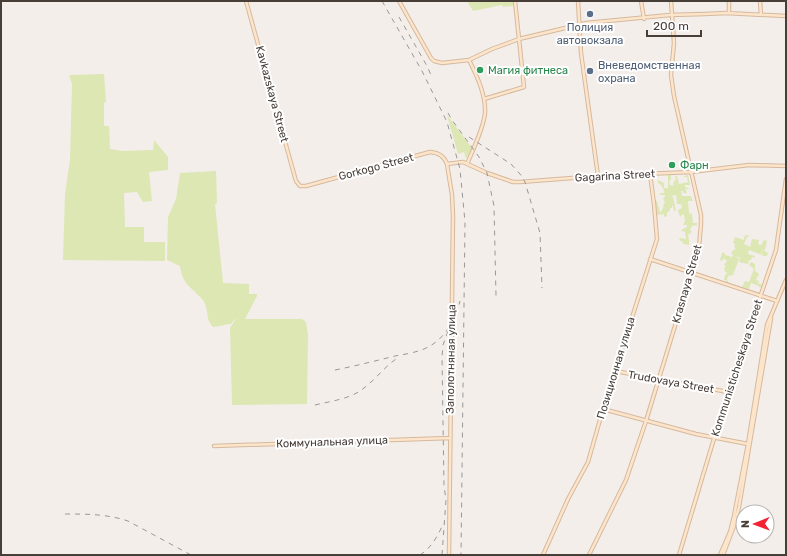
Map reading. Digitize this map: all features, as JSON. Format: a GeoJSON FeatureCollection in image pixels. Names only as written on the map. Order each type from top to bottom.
{"type":"FeatureCollection","features":[{"type":"Feature","properties":{"kind":"street","name":"Kavkazskaya Street"},"geometry":{"type":"LineString","coordinates":[[246,1],[296,181],[300,186]]}},
{"type":"Feature","properties":{"kind":"street"},"geometry":{"type":"LineString","coordinates":[[399,1],[431,58],[434,61],[442,63],[469,60],[492,49],[519,39],[579,26],[586,23],[644,19],[673,15],[728,13],[786,16]]}},
{"type":"Feature","properties":{"kind":"street"},"geometry":{"type":"LineString","coordinates":[[484,99],[524,87],[515,1]]}},
{"type":"Feature","properties":{"kind":"street"},"geometry":{"type":"LineString","coordinates":[[578,1],[581,53],[598,176]]}},
{"type":"Feature","properties":{"kind":"street"},"geometry":{"type":"LineString","coordinates":[[640,1],[644,19]]}},
{"type":"Feature","properties":{"kind":"street","name":"Krasnaya Street"},"geometry":{"type":"LineString","coordinates":[[589,555],[626,480],[659,380],[699,247],[701,215],[674,96],[671,76],[674,42],[671,1]]}},
{"type":"Feature","properties":{"kind":"street"},"geometry":{"type":"LineString","coordinates":[[728,13],[729,1]]}},
{"type":"Feature","properties":{"kind":"street"},"geometry":{"type":"LineString","coordinates":[[760,1],[760,15]]}},
{"type":"Feature","properties":{"kind":"street"},"geometry":{"type":"LineString","coordinates":[[467,164],[485,115],[484,99],[474,69],[469,60]]}},
{"type":"Feature","properties":{"kind":"street","name":"Gorkogo Street"},"geometry":{"type":"LineString","coordinates":[[300,186],[306,186],[430,152],[436,152],[445,159],[447,164]]}},
{"type":"Feature","properties":{"kind":"street","name":"Gagarina Street"},"geometry":{"type":"LineString","coordinates":[[447,164],[459,162],[467,164],[513,182],[598,176],[691,172],[749,165],[786,166]]}},
{"type":"Feature","properties":{"kind":"street","name":"Заполотняная улица"},"geometry":{"type":"LineString","coordinates":[[447,164],[452,192],[449,555]]}},
{"type":"Feature","properties":{"kind":"street","name":"Позиционная улица"},"geometry":{"type":"LineString","coordinates":[[543,555],[568,499],[588,462],[656,239],[657,232],[650,174]]}},
{"type":"Feature","properties":{"kind":"street","name":"Kommunisticheskaya Street"},"geometry":{"type":"LineString","coordinates":[[679,555],[728,392],[776,250],[786,179]]}},
{"type":"Feature","properties":{"kind":"street"},"geometry":{"type":"LineString","coordinates":[[650,259],[778,300]]}},
{"type":"Feature","properties":{"kind":"street"},"geometry":{"type":"LineString","coordinates":[[721,555],[730,532],[734,516],[748,444],[767,325],[786,280]]}},
{"type":"Feature","properties":{"kind":"street"},"geometry":{"type":"LineString","coordinates":[[721,555],[734,526],[739,507],[768,327],[775,306]]}},
{"type":"Feature","properties":{"kind":"street","name":"Trudovaya Street"},"geometry":{"type":"LineString","coordinates":[[615,371],[728,392]]}},
{"type":"Feature","properties":{"kind":"street"},"geometry":{"type":"LineString","coordinates":[[603,409],[714,439],[748,444]]}},
{"type":"Feature","properties":{"kind":"street","name":"Коммунальная улица"},"geometry":{"type":"LineString","coordinates":[[214,446],[450,438]]}},
{"type":"Feature","properties":{"kind":"green space"},"geometry":{"type":"Polygon","coordinates":[[[467,1],[513,1],[513,6],[503,7],[502,5],[473,11],[467,1]]]}},
{"type":"Feature","properties":{"kind":"green space"},"geometry":{"type":"Polygon","coordinates":[[[104,74],[106,102],[104,103],[104,126],[109,126],[110,149],[122,151],[153,150],[154,140],[168,157],[168,170],[149,172],[152,201],[143,202],[137,192],[124,193],[125,227],[144,227],[144,242],[165,242],[165,261],[63,260],[65,194],[70,160],[72,84],[69,75],[104,74]]]}},
{"type":"Feature","properties":{"kind":"green space"},"geometry":{"type":"Polygon","coordinates":[[[447,115],[472,148],[466,159],[464,152],[458,154],[447,115]]]}},
{"type":"Feature","properties":{"kind":"green space"},"geometry":{"type":"Polygon","coordinates":[[[216,171],[217,203],[215,204],[223,283],[249,284],[249,294],[257,294],[245,319],[302,319],[306,322],[308,335],[307,404],[232,405],[230,328],[235,320],[241,318],[234,320],[231,324],[213,327],[209,321],[204,302],[184,280],[180,266],[167,260],[168,217],[176,199],[180,173],[216,171]]]}},
{"type":"Feature","properties":{"kind":"green space"},"geometry":{"type":"Polygon","coordinates":[[[668,175],[671,175],[671,180],[669,181],[670,185],[673,186],[674,181],[676,180],[675,176],[677,176],[679,184],[689,182],[687,177],[684,177],[688,175],[690,185],[685,185],[685,187],[690,189],[685,189],[687,193],[683,193],[683,191],[681,191],[682,196],[691,196],[693,201],[688,201],[689,213],[692,214],[693,223],[697,223],[697,225],[692,226],[690,230],[692,232],[688,235],[689,245],[683,244],[683,242],[679,240],[680,238],[686,239],[685,232],[681,230],[687,227],[687,225],[683,225],[685,221],[684,215],[683,214],[680,217],[678,210],[682,208],[681,204],[677,204],[676,195],[671,196],[673,197],[676,211],[674,211],[672,205],[672,208],[670,208],[667,213],[667,216],[664,217],[664,214],[657,215],[655,201],[657,201],[660,212],[662,211],[665,203],[663,198],[665,195],[660,195],[660,193],[664,193],[664,190],[658,183],[658,180],[664,183],[664,188],[668,188],[668,175]]]}},
{"type":"Feature","properties":{"kind":"green space"},"geometry":{"type":"Polygon","coordinates":[[[746,235],[750,236],[747,237],[744,244],[750,247],[752,239],[759,240],[758,244],[761,245],[764,240],[767,241],[765,250],[763,250],[768,253],[767,256],[763,256],[761,249],[762,255],[749,250],[748,254],[755,256],[749,260],[748,264],[739,262],[740,258],[735,256],[739,259],[733,275],[728,276],[727,280],[729,284],[726,280],[723,280],[728,273],[725,272],[724,268],[727,261],[724,258],[722,261],[720,260],[722,253],[724,252],[725,255],[732,257],[733,255],[731,253],[736,249],[734,247],[735,244],[733,243],[735,237],[744,240],[746,235]]]}},
{"type":"Feature","properties":{"kind":"green space"},"geometry":{"type":"Polygon","coordinates":[[[751,262],[755,264],[755,271],[759,274],[756,280],[762,285],[762,288],[751,283],[749,289],[742,287],[745,281],[749,282],[754,269],[749,265],[751,262]]]}},
{"type":"Feature","properties":{"kind":"railway"},"geometry":{"type":"LineString","coordinates":[[382,1],[422,71],[447,122],[460,169],[465,222],[461,555]]}},
{"type":"Feature","properties":{"kind":"railway"},"geometry":{"type":"LineString","coordinates":[[399,17],[431,75]]}},
{"type":"Feature","properties":{"kind":"railway"},"geometry":{"type":"LineString","coordinates":[[448,113],[479,157],[487,173],[494,206],[496,296]]}},
{"type":"Feature","properties":{"kind":"railway"},"geometry":{"type":"LineString","coordinates":[[469,137],[511,164],[525,182],[540,233],[542,288]]}},
{"type":"Feature","properties":{"kind":"railway"},"geometry":{"type":"LineString","coordinates":[[335,370],[422,350],[430,346],[441,338],[450,326],[460,301]]}},
{"type":"Feature","properties":{"kind":"railway"},"geometry":{"type":"LineString","coordinates":[[442,555],[446,500],[444,486],[442,357],[443,345],[448,331]]}},
{"type":"Feature","properties":{"kind":"railway"},"geometry":{"type":"LineString","coordinates":[[315,405],[341,399],[359,392],[389,364],[399,357]]}},
{"type":"Feature","properties":{"kind":"railway"},"geometry":{"type":"LineString","coordinates":[[65,514],[89,514],[128,521],[191,555]]}},
{"type":"Feature","properties":{"kind":"railway"},"geometry":{"type":"LineString","coordinates":[[420,555],[428,549],[434,541],[443,524]]}},
{"type":"Feature","properties":{"kind":"place","name":"Полиция автовокзала"},"geometry":{"type":"Point","coordinates":[590,14]}},
{"type":"Feature","properties":{"kind":"place","name":"Магия фитнеса"},"geometry":{"type":"Point","coordinates":[480,70]}},
{"type":"Feature","properties":{"kind":"place","name":"Вневедомственная охрана"},"geometry":{"type":"Point","coordinates":[590,71]}},
{"type":"Feature","properties":{"kind":"place","name":"Фарн"},"geometry":{"type":"Point","coordinates":[672,165]}}]}
